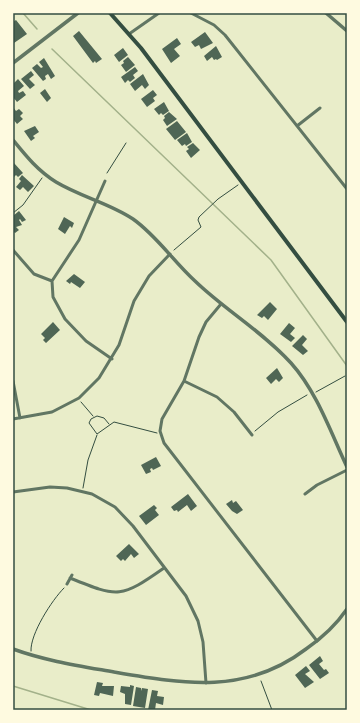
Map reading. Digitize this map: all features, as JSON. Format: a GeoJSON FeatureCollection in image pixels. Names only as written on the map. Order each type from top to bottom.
{"type":"FeatureCollection","features":[{"type":"Feature","properties":{"kind":"main road"},"geometry":{"type":"LineString","coordinates":[[110,13],[129,34],[242,181],[347,322]]}},
{"type":"Feature","properties":{"kind":"street"},"geometry":{"type":"LineString","coordinates":[[13,63],[78,13]]}},
{"type":"Feature","properties":{"kind":"street"},"geometry":{"type":"LineString","coordinates":[[129,34],[159,13]]}},
{"type":"Feature","properties":{"kind":"street"},"geometry":{"type":"LineString","coordinates":[[191,13],[214,25],[225,36],[347,189]]}},
{"type":"Feature","properties":{"kind":"street"},"geometry":{"type":"LineString","coordinates":[[326,13],[347,31]]}},
{"type":"Feature","properties":{"kind":"street"},"geometry":{"type":"LineString","coordinates":[[297,126],[320,108]]}},
{"type":"Feature","properties":{"kind":"street"},"geometry":{"type":"LineString","coordinates":[[13,140],[34,166],[45,175],[69,189],[133,219],[156,238],[193,280],[276,347],[292,365],[312,393],[347,467]]}},
{"type":"Feature","properties":{"kind":"street"},"geometry":{"type":"LineString","coordinates":[[105,181],[79,240],[52,281],[53,297],[65,319],[86,341],[112,359]]}},
{"type":"Feature","properties":{"kind":"street"},"geometry":{"type":"LineString","coordinates":[[13,250],[34,274],[52,281]]}},
{"type":"Feature","properties":{"kind":"street"},"geometry":{"type":"LineString","coordinates":[[13,420],[52,412],[79,398],[99,378],[112,359],[119,345],[134,301],[149,276],[170,254]]}},
{"type":"Feature","properties":{"kind":"street"},"geometry":{"type":"LineString","coordinates":[[221,304],[206,322],[199,337],[184,381],[162,419],[160,431],[164,443],[317,641]]}},
{"type":"Feature","properties":{"kind":"street"},"geometry":{"type":"LineString","coordinates":[[13,381],[20,418]]}},
{"type":"Feature","properties":{"kind":"street"},"geometry":{"type":"LineString","coordinates":[[184,381],[217,397],[234,412],[252,435]]}},
{"type":"Feature","properties":{"kind":"street"},"geometry":{"type":"LineString","coordinates":[[305,494],[317,485],[347,470]]}},
{"type":"Feature","properties":{"kind":"street"},"geometry":{"type":"LineString","coordinates":[[13,492],[50,487],[83,490],[115,507],[133,526],[186,596],[198,621],[203,642],[206,683]]}},
{"type":"Feature","properties":{"kind":"street"},"geometry":{"type":"LineString","coordinates":[[67,584],[71,576],[100,591],[123,592],[138,586],[164,568]]}},
{"type":"Feature","properties":{"kind":"street"},"geometry":{"type":"LineString","coordinates":[[13,649],[30,655],[124,673],[206,683],[234,681],[269,672],[293,659],[334,626],[347,609]]}},
{"type":"Feature","properties":{"kind":"path"},"geometry":{"type":"LineString","coordinates":[[106,173],[126,143]]}},
{"type":"Feature","properties":{"kind":"path"},"geometry":{"type":"LineString","coordinates":[[13,213],[23,205],[45,175]]}},
{"type":"Feature","properties":{"kind":"path"},"geometry":{"type":"LineString","coordinates":[[174,250],[201,227],[198,217],[242,181]]}},
{"type":"Feature","properties":{"kind":"path"},"geometry":{"type":"LineString","coordinates":[[252,435],[257,428],[278,412],[345,376]]}},
{"type":"Feature","properties":{"kind":"path"},"geometry":{"type":"LineString","coordinates":[[79,398],[93,417]]}},
{"type":"Feature","properties":{"kind":"path"},"geometry":{"type":"LineString","coordinates":[[93,417],[96,416],[104,418],[109,424]]}},
{"type":"Feature","properties":{"kind":"path"},"geometry":{"type":"LineString","coordinates":[[93,417],[89,423],[97,434]]}},
{"type":"Feature","properties":{"kind":"path"},"geometry":{"type":"LineString","coordinates":[[83,490],[88,460],[97,434],[109,424],[118,423],[156,434],[160,431]]}},
{"type":"Feature","properties":{"kind":"path"},"geometry":{"type":"LineString","coordinates":[[30,655],[31,646],[42,619],[58,594],[67,584]]}},
{"type":"Feature","properties":{"kind":"path"},"geometry":{"type":"LineString","coordinates":[[261,681],[272,710]]}},
{"type":"Feature","properties":{"kind":"building"},"geometry":{"type":"Polygon","coordinates":[[[16,20],[27,34],[14,43],[13,22],[16,20]]]}},
{"type":"Feature","properties":{"kind":"building"},"geometry":{"type":"Polygon","coordinates":[[[79,31],[102,59],[96,63],[95,61],[93,63],[73,36],[79,31]]]}},
{"type":"Feature","properties":{"kind":"building"},"geometry":{"type":"Polygon","coordinates":[[[205,32],[213,43],[201,49],[199,45],[195,47],[191,42],[205,32]]]}},
{"type":"Feature","properties":{"kind":"building"},"geometry":{"type":"Polygon","coordinates":[[[177,38],[181,44],[174,49],[180,56],[171,63],[162,49],[177,38]]]}},
{"type":"Feature","properties":{"kind":"building"},"geometry":{"type":"Polygon","coordinates":[[[216,46],[222,57],[214,60],[212,57],[207,61],[204,56],[216,46]]]}},
{"type":"Feature","properties":{"kind":"building"},"geometry":{"type":"Polygon","coordinates":[[[123,48],[128,55],[119,62],[114,55],[123,48]]]}},
{"type":"Feature","properties":{"kind":"building"},"geometry":{"type":"Polygon","coordinates":[[[128,57],[135,65],[126,72],[121,65],[128,57]]]}},
{"type":"Feature","properties":{"kind":"building"},"geometry":{"type":"Polygon","coordinates":[[[44,58],[55,76],[51,79],[48,74],[45,76],[46,79],[43,81],[32,68],[37,64],[41,68],[43,67],[39,62],[44,58]]]}},
{"type":"Feature","properties":{"kind":"building"},"geometry":{"type":"Polygon","coordinates":[[[135,67],[138,71],[133,75],[135,78],[130,82],[128,80],[125,83],[121,77],[135,67]]]}},
{"type":"Feature","properties":{"kind":"building"},"geometry":{"type":"Polygon","coordinates":[[[31,71],[34,75],[29,79],[35,85],[30,89],[21,79],[31,71]]]}},
{"type":"Feature","properties":{"kind":"building"},"geometry":{"type":"Polygon","coordinates":[[[143,74],[149,85],[145,89],[142,85],[135,91],[130,84],[143,74]]]}},
{"type":"Feature","properties":{"kind":"building"},"geometry":{"type":"Polygon","coordinates":[[[18,79],[24,86],[18,91],[19,93],[23,91],[26,95],[17,102],[13,97],[13,84],[18,79]]]}},
{"type":"Feature","properties":{"kind":"building"},"geometry":{"type":"Polygon","coordinates":[[[45,89],[51,98],[47,102],[40,93],[45,89]]]}},
{"type":"Feature","properties":{"kind":"building"},"geometry":{"type":"Polygon","coordinates":[[[153,90],[157,95],[153,98],[155,101],[147,107],[141,99],[153,90]]]}},
{"type":"Feature","properties":{"kind":"building"},"geometry":{"type":"Polygon","coordinates":[[[164,102],[169,111],[163,115],[161,113],[159,115],[154,109],[164,102]]]}},
{"type":"Feature","properties":{"kind":"building"},"geometry":{"type":"Polygon","coordinates":[[[13,107],[16,111],[19,109],[23,113],[20,116],[23,119],[17,124],[13,119],[13,107]]]}},
{"type":"Feature","properties":{"kind":"building"},"geometry":{"type":"Polygon","coordinates":[[[169,112],[177,119],[167,126],[163,120],[165,118],[164,116],[169,112]]]}},
{"type":"Feature","properties":{"kind":"building"},"geometry":{"type":"Polygon","coordinates":[[[177,121],[186,132],[175,140],[166,129],[177,121]]]}},
{"type":"Feature","properties":{"kind":"building"},"geometry":{"type":"Polygon","coordinates":[[[35,126],[39,132],[33,136],[35,138],[31,141],[24,131],[35,126]]]}},
{"type":"Feature","properties":{"kind":"building"},"geometry":{"type":"Polygon","coordinates":[[[187,133],[192,142],[186,146],[185,144],[182,146],[177,140],[187,133]]]}},
{"type":"Feature","properties":{"kind":"building"},"geometry":{"type":"Polygon","coordinates":[[[193,143],[200,150],[191,158],[186,151],[189,149],[187,147],[193,143]]]}},
{"type":"Feature","properties":{"kind":"building"},"geometry":{"type":"Polygon","coordinates":[[[14,163],[23,173],[18,177],[16,175],[13,178],[14,163]]]}},
{"type":"Feature","properties":{"kind":"building"},"geometry":{"type":"Polygon","coordinates":[[[22,175],[34,186],[28,192],[23,187],[20,190],[16,187],[21,181],[19,179],[22,175]]]}},
{"type":"Feature","properties":{"kind":"building"},"geometry":{"type":"Polygon","coordinates":[[[19,211],[26,220],[22,222],[20,219],[19,220],[22,225],[16,227],[19,230],[15,233],[13,231],[13,216],[19,211]]]}},
{"type":"Feature","properties":{"kind":"building"},"geometry":{"type":"Polygon","coordinates":[[[64,217],[74,223],[72,228],[70,226],[65,234],[58,229],[64,217]]]}},
{"type":"Feature","properties":{"kind":"building"},"geometry":{"type":"Polygon","coordinates":[[[74,274],[85,282],[80,288],[71,282],[70,284],[66,281],[74,274]]]}},
{"type":"Feature","properties":{"kind":"building"},"geometry":{"type":"Polygon","coordinates":[[[270,302],[277,309],[268,320],[264,316],[262,318],[257,315],[270,302]]]}},
{"type":"Feature","properties":{"kind":"building"},"geometry":{"type":"Polygon","coordinates":[[[53,322],[60,330],[46,343],[43,340],[45,338],[41,334],[53,322]]]}},
{"type":"Feature","properties":{"kind":"building"},"geometry":{"type":"Polygon","coordinates":[[[289,323],[295,328],[290,334],[295,338],[291,342],[280,334],[289,323]]]}},
{"type":"Feature","properties":{"kind":"building"},"geometry":{"type":"Polygon","coordinates":[[[303,335],[307,339],[302,345],[308,351],[303,355],[292,346],[303,335]]]}},
{"type":"Feature","properties":{"kind":"building"},"geometry":{"type":"Polygon","coordinates":[[[277,368],[283,378],[279,382],[276,379],[271,384],[266,378],[277,368]]]}},
{"type":"Feature","properties":{"kind":"building"},"geometry":{"type":"Polygon","coordinates":[[[156,457],[161,466],[153,470],[152,468],[150,469],[151,472],[146,474],[141,465],[156,457]]]}},
{"type":"Feature","properties":{"kind":"building"},"geometry":{"type":"Polygon","coordinates":[[[188,494],[197,506],[191,511],[187,505],[178,512],[177,510],[174,511],[171,507],[188,494]]]}},
{"type":"Feature","properties":{"kind":"building"},"geometry":{"type":"Polygon","coordinates":[[[232,500],[233,503],[236,501],[243,510],[237,514],[226,504],[232,500]]]}},
{"type":"Feature","properties":{"kind":"building"},"geometry":{"type":"Polygon","coordinates":[[[154,505],[157,508],[155,510],[159,515],[146,525],[139,516],[154,505]]]}},
{"type":"Feature","properties":{"kind":"building"},"geometry":{"type":"Polygon","coordinates":[[[129,544],[139,554],[134,558],[131,554],[125,561],[123,559],[121,561],[116,556],[129,544]]]}},
{"type":"Feature","properties":{"kind":"building"},"geometry":{"type":"Polygon","coordinates":[[[320,656],[323,661],[319,664],[329,673],[320,679],[309,665],[320,656]]]}},
{"type":"Feature","properties":{"kind":"building"},"geometry":{"type":"Polygon","coordinates":[[[306,666],[310,671],[305,674],[314,682],[305,688],[295,675],[306,666]]]}},
{"type":"Feature","properties":{"kind":"building"},"geometry":{"type":"Polygon","coordinates":[[[97,682],[103,683],[102,686],[114,686],[113,696],[100,693],[99,696],[94,695],[97,682]]]}},
{"type":"Feature","properties":{"kind":"building"},"geometry":{"type":"Polygon","coordinates":[[[130,685],[134,686],[131,705],[125,704],[125,694],[120,692],[121,686],[130,687],[130,685]]]}},
{"type":"Feature","properties":{"kind":"building"},"geometry":{"type":"Polygon","coordinates":[[[136,687],[141,688],[142,691],[142,688],[148,689],[145,708],[133,706],[136,687]]]}},
{"type":"Feature","properties":{"kind":"building"},"geometry":{"type":"Polygon","coordinates":[[[152,690],[158,691],[157,696],[164,697],[163,705],[156,703],[155,710],[148,710],[152,690]]]}},
{"type":"Feature","properties":{"kind":"waterway"},"geometry":{"type":"LineString","coordinates":[[23,13],[37,29]]}},
{"type":"Feature","properties":{"kind":"waterway"},"geometry":{"type":"LineString","coordinates":[[52,49],[271,260],[347,366]]}},
{"type":"Feature","properties":{"kind":"waterway"},"geometry":{"type":"LineString","coordinates":[[13,686],[91,710]]}}]}
